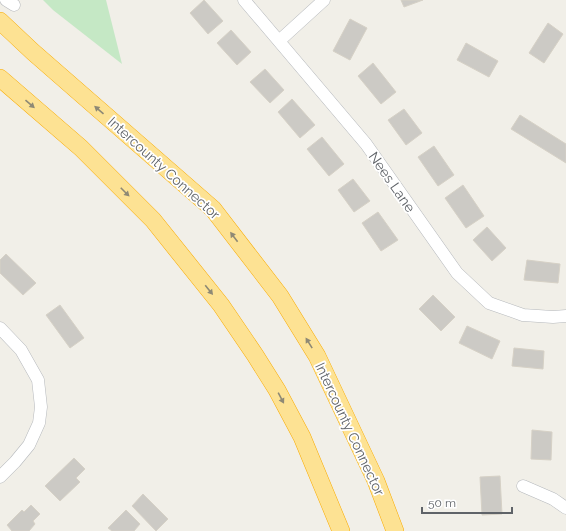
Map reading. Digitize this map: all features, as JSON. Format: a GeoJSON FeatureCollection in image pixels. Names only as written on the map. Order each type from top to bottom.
{"type":"FeatureCollection","features":[{"type":"Feature","properties":{"kind":"highway","name":"Intercounty Connector"},"geometry":{"type":"LineString","coordinates":[[0,21],[33,52],[213,209],[280,296],[317,356],[376,481],[395,531]]}},
{"type":"Feature","properties":{"kind":"highway"},"geometry":{"type":"LineString","coordinates":[[0,78],[81,148],[153,220],[221,305],[281,397],[302,437],[341,531]]}},
{"type":"Feature","properties":{"kind":"street","name":"Nees Lane"},"geometry":{"type":"LineString","coordinates":[[244,0],[366,144],[457,274],[489,303],[523,315],[553,317],[566,316]]}},
{"type":"Feature","properties":{"kind":"street"},"geometry":{"type":"LineString","coordinates":[[279,41],[324,0]]}},
{"type":"Feature","properties":{"kind":"street"},"geometry":{"type":"LineString","coordinates":[[0,328],[21,350],[38,380],[41,407],[39,423],[29,445],[0,478]]}},
{"type":"Feature","properties":{"kind":"street"},"geometry":{"type":"LineString","coordinates":[[523,486],[553,499],[566,508]]}},
{"type":"Feature","properties":{"kind":"green space"},"geometry":{"type":"Polygon","coordinates":[[[43,0],[106,0],[122,64],[53,10],[43,0]]]}},
{"type":"Feature","properties":{"kind":"building"},"geometry":{"type":"Polygon","coordinates":[[[204,0],[223,21],[208,34],[190,13],[204,0]]]}},
{"type":"Feature","properties":{"kind":"building"},"geometry":{"type":"Polygon","coordinates":[[[401,0],[423,0],[404,7],[401,0]]]}},
{"type":"Feature","properties":{"kind":"building"},"geometry":{"type":"Polygon","coordinates":[[[350,19],[367,28],[350,60],[333,51],[350,19]]]}},
{"type":"Feature","properties":{"kind":"building"},"geometry":{"type":"Polygon","coordinates":[[[548,23],[563,34],[544,63],[529,53],[548,23]]]}},
{"type":"Feature","properties":{"kind":"building"},"geometry":{"type":"Polygon","coordinates":[[[231,30],[251,52],[237,65],[217,43],[231,30]]]}},
{"type":"Feature","properties":{"kind":"building"},"geometry":{"type":"Polygon","coordinates":[[[466,43],[498,61],[489,77],[457,60],[466,43]]]}},
{"type":"Feature","properties":{"kind":"building"},"geometry":{"type":"Polygon","coordinates":[[[373,63],[396,92],[381,104],[358,76],[373,63]]]}},
{"type":"Feature","properties":{"kind":"building"},"geometry":{"type":"Polygon","coordinates":[[[265,69],[284,90],[270,103],[250,82],[265,69]]]}},
{"type":"Feature","properties":{"kind":"building"},"geometry":{"type":"Polygon","coordinates":[[[292,99],[315,125],[300,138],[278,112],[292,99]]]}},
{"type":"Feature","properties":{"kind":"building"},"geometry":{"type":"Polygon","coordinates":[[[404,109],[422,133],[406,145],[388,120],[404,109]]]}},
{"type":"Feature","properties":{"kind":"building"},"geometry":{"type":"Polygon","coordinates":[[[520,115],[566,144],[566,163],[511,129],[520,115]]]}},
{"type":"Feature","properties":{"kind":"building"},"geometry":{"type":"Polygon","coordinates":[[[322,137],[344,164],[329,176],[307,149],[322,137]]]}},
{"type":"Feature","properties":{"kind":"building"},"geometry":{"type":"Polygon","coordinates":[[[434,146],[454,175],[438,186],[418,157],[434,146]]]}},
{"type":"Feature","properties":{"kind":"building"},"geometry":{"type":"Polygon","coordinates":[[[353,179],[370,201],[354,212],[338,190],[353,179]]]}},
{"type":"Feature","properties":{"kind":"building"},"geometry":{"type":"Polygon","coordinates":[[[463,185],[484,216],[466,228],[445,198],[463,185]]]}},
{"type":"Feature","properties":{"kind":"building"},"geometry":{"type":"Polygon","coordinates":[[[378,212],[398,240],[381,251],[362,223],[378,212]]]}},
{"type":"Feature","properties":{"kind":"building"},"geometry":{"type":"Polygon","coordinates":[[[487,227],[506,248],[492,261],[473,240],[487,227]]]}},
{"type":"Feature","properties":{"kind":"building"},"geometry":{"type":"Polygon","coordinates":[[[6,254],[36,283],[23,295],[0,273],[0,260],[6,254]]]}},
{"type":"Feature","properties":{"kind":"building"},"geometry":{"type":"Polygon","coordinates":[[[527,260],[560,264],[558,283],[524,280],[527,260]]]}},
{"type":"Feature","properties":{"kind":"building"},"geometry":{"type":"Polygon","coordinates":[[[433,295],[455,317],[441,331],[419,309],[433,295]]]}},
{"type":"Feature","properties":{"kind":"building"},"geometry":{"type":"Polygon","coordinates":[[[60,305],[84,338],[70,348],[46,315],[60,305]]]}},
{"type":"Feature","properties":{"kind":"building"},"geometry":{"type":"Polygon","coordinates":[[[467,326],[500,341],[492,359],[459,343],[467,326]]]}},
{"type":"Feature","properties":{"kind":"building"},"geometry":{"type":"Polygon","coordinates":[[[514,348],[544,351],[543,369],[512,366],[514,348]]]}},
{"type":"Feature","properties":{"kind":"building"},"geometry":{"type":"Polygon","coordinates":[[[532,430],[552,432],[551,460],[531,459],[532,430]]]}},
{"type":"Feature","properties":{"kind":"building"},"geometry":{"type":"Polygon","coordinates":[[[74,458],[85,469],[76,478],[80,482],[60,501],[45,486],[74,458]]]}},
{"type":"Feature","properties":{"kind":"building"},"geometry":{"type":"Polygon","coordinates":[[[500,476],[502,514],[482,515],[480,477],[500,476]]]}},
{"type":"Feature","properties":{"kind":"building"},"geometry":{"type":"Polygon","coordinates":[[[143,494],[168,519],[156,531],[132,506],[143,494]]]}},
{"type":"Feature","properties":{"kind":"building"},"geometry":{"type":"Polygon","coordinates":[[[31,505],[40,514],[33,521],[35,524],[29,531],[12,531],[7,525],[22,510],[24,512],[31,505]]]}},
{"type":"Feature","properties":{"kind":"building"},"geometry":{"type":"Polygon","coordinates":[[[126,510],[140,524],[134,531],[112,531],[108,528],[126,510]]]}}]}
